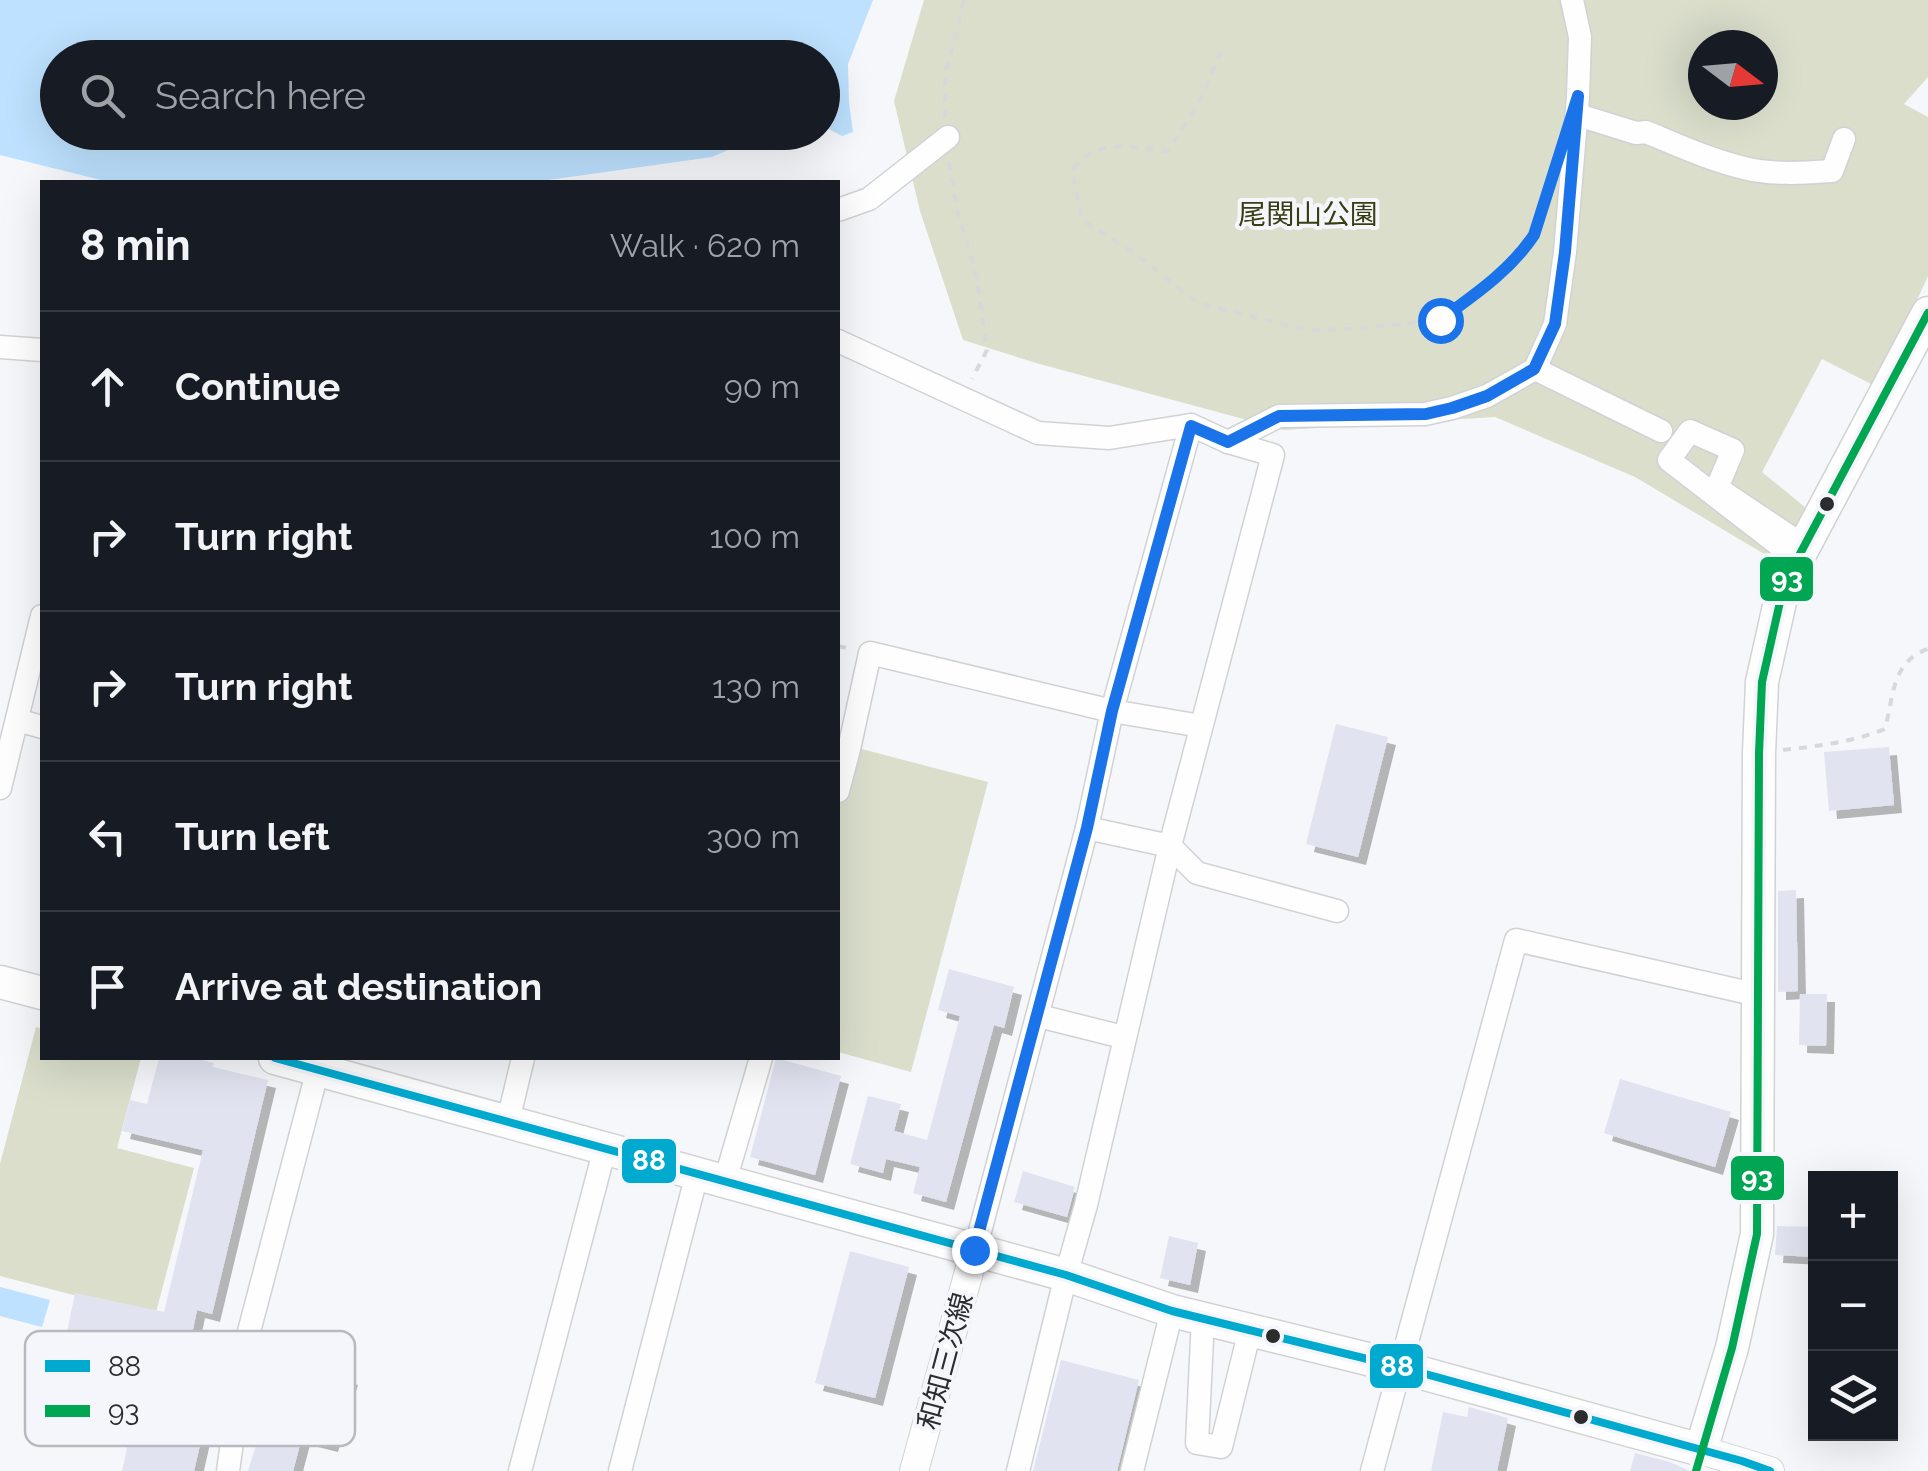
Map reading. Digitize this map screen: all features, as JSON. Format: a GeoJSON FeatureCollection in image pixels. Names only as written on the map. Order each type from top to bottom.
{"type":"FeatureCollection","features":[{"type":"Feature","properties":{"kind":"highway"},"geometry":{"type":"LineString","coordinates":[[294,1061],[1066,1275],[1187,1314],[1400,1367],[1698,1460],[1732,1348],[1757,1234],[1758,753],[1762,682],[1784,584],[1928,313]]}},
{"type":"Feature","properties":{"kind":"highway"},"geometry":{"type":"LineString","coordinates":[[0,982],[40,993]]}},
{"type":"Feature","properties":{"kind":"main road","name":"和知三次線"},"geometry":{"type":"LineString","coordinates":[[914,1471],[974,1250]]}},
{"type":"Feature","properties":{"kind":"main road"},"geometry":{"type":"LineString","coordinates":[[1698,1460],[1770,1471]]}},
{"type":"Feature","properties":{"kind":"street"},"geometry":{"type":"LineString","coordinates":[[1228,442],[1279,416],[1426,414],[1452,408],[1487,396],[1534,369],[1555,324],[1565,252],[1578,115],[1580,37],[1572,0]]}},
{"type":"Feature","properties":{"kind":"street"},"geometry":{"type":"LineString","coordinates":[[1578,115],[1636,134],[1646,132],[1708,158],[1748,169],[1795,173],[1832,170],[1844,139]]}},
{"type":"Feature","properties":{"kind":"street"},"geometry":{"type":"LineString","coordinates":[[840,209],[869,199],[947,139]]}},
{"type":"Feature","properties":{"kind":"street"},"geometry":{"type":"LineString","coordinates":[[840,342],[1038,433],[1109,438],[1191,426],[1273,455],[1170,846],[1086,1206],[1018,1471]]}},
{"type":"Feature","properties":{"kind":"street"},"geometry":{"type":"LineString","coordinates":[[0,347],[40,350]]}},
{"type":"Feature","properties":{"kind":"street"},"geometry":{"type":"LineString","coordinates":[[1534,369],[1661,431]]}},
{"type":"Feature","properties":{"kind":"street"},"geometry":{"type":"LineString","coordinates":[[974,1250],[1087,828],[1112,711],[1191,426]]}},
{"type":"Feature","properties":{"kind":"street"},"geometry":{"type":"LineString","coordinates":[[1690,430],[1733,450],[1717,488],[1801,552],[1670,460],[1690,430]]}},
{"type":"Feature","properties":{"kind":"street"},"geometry":{"type":"LineString","coordinates":[[0,788],[40,626]]}},
{"type":"Feature","properties":{"kind":"street"},"geometry":{"type":"LineString","coordinates":[[840,784],[870,653],[1112,711],[1201,726]]}},
{"type":"Feature","properties":{"kind":"street"},"geometry":{"type":"LineString","coordinates":[[17,720],[40,726]]}},
{"type":"Feature","properties":{"kind":"street"},"geometry":{"type":"LineString","coordinates":[[1087,828],[1170,846],[1197,873],[1337,911]]}},
{"type":"Feature","properties":{"kind":"street"},"geometry":{"type":"LineString","coordinates":[[1372,1471],[1516,940],[1758,994]]}},
{"type":"Feature","properties":{"kind":"street"},"geometry":{"type":"LineString","coordinates":[[1038,1016],[1124,1036]]}},
{"type":"Feature","properties":{"kind":"street"},"geometry":{"type":"LineString","coordinates":[[508,1122],[523,1060]]}},
{"type":"Feature","properties":{"kind":"street"},"geometry":{"type":"LineString","coordinates":[[620,1471],[711,1178],[760,1060]]}},
{"type":"Feature","properties":{"kind":"street"},"geometry":{"type":"LineString","coordinates":[[248,1331],[294,1061]]}},
{"type":"Feature","properties":{"kind":"street"},"geometry":{"type":"LineString","coordinates":[[520,1471],[605,1148]]}},
{"type":"Feature","properties":{"kind":"street"},"geometry":{"type":"LineString","coordinates":[[1187,1314],[1197,1444],[1221,1447],[1250,1330]]}},
{"type":"Feature","properties":{"kind":"street"},"geometry":{"type":"LineString","coordinates":[[1132,1471],[1187,1314]]}},
{"type":"Feature","properties":{"kind":"street"},"geometry":{"type":"LineString","coordinates":[[228,1471],[232,1446]]}},
{"type":"Feature","properties":{"kind":"path"},"geometry":{"type":"LineString","coordinates":[[961,400],[988,350],[974,269],[958,214],[947,139],[945,77],[964,0]]}},
{"type":"Feature","properties":{"kind":"path"},"geometry":{"type":"LineString","coordinates":[[1221,51],[1200,101],[1168,152],[1114,145],[1084,154],[1072,171],[1082,220],[1132,252],[1198,303],[1307,330],[1354,330],[1440,320],[1482,290],[1524,251],[1534,235],[1550,184]]}},
{"type":"Feature","properties":{"kind":"path"},"geometry":{"type":"LineString","coordinates":[[1758,753],[1828,745],[1885,728],[1894,682],[1901,668],[1928,649]]}},
{"type":"Feature","properties":{"kind":"green space","name":"尾関山公園"},"geometry":{"type":"Polygon","coordinates":[[[924,0],[1928,0],[1928,77],[1904,104],[1928,117],[1928,276],[1877,387],[1822,359],[1762,472],[1806,508],[1776,561],[1635,477],[1495,417],[1284,430],[963,340],[920,211],[894,101],[924,0]]]}},
{"type":"Feature","properties":{"kind":"green space"},"geometry":{"type":"Polygon","coordinates":[[[854,747],[988,782],[911,1072],[840,1053],[840,800],[854,747]]]}},
{"type":"Feature","properties":{"kind":"green space"},"geometry":{"type":"Polygon","coordinates":[[[36,1027],[40,1028],[40,1060],[140,1060],[117,1148],[194,1168],[155,1316],[0,1276],[0,1164],[36,1027]]]}},
{"type":"Feature","properties":{"kind":"water"},"geometry":{"type":"Polygon","coordinates":[[[0,0],[873,0],[848,64],[853,132],[842,136],[840,40],[40,40],[40,150],[728,150],[712,157],[548,180],[101,180],[0,155],[0,0]]]}},
{"type":"Feature","properties":{"kind":"water"},"geometry":{"type":"Polygon","coordinates":[[[0,1287],[50,1300],[42,1327],[0,1316],[0,1287]]]}},
{"type":"Feature","properties":{"kind":"building"},"geometry":{"type":"Polygon","coordinates":[[[1336,724],[1388,737],[1358,857],[1306,844],[1336,724]]]}},
{"type":"Feature","properties":{"kind":"building"},"geometry":{"type":"Polygon","coordinates":[[[1889,747],[1894,805],[1829,811],[1824,752],[1889,747]]]}},
{"type":"Feature","properties":{"kind":"building"},"geometry":{"type":"Polygon","coordinates":[[[1796,890],[1798,991],[1778,992],[1778,891],[1796,890]]]}},
{"type":"Feature","properties":{"kind":"building"},"geometry":{"type":"Polygon","coordinates":[[[949,969],[1014,987],[1004,1028],[994,1025],[946,1202],[913,1193],[920,1167],[886,1159],[883,1173],[850,1164],[868,1096],[901,1104],[894,1131],[927,1140],[960,1016],[938,1010],[949,969]]]}},
{"type":"Feature","properties":{"kind":"building"},"geometry":{"type":"Polygon","coordinates":[[[1800,994],[1827,994],[1826,1046],[1799,1045],[1800,994]]]}},
{"type":"Feature","properties":{"kind":"building"},"geometry":{"type":"Polygon","coordinates":[[[158,1060],[202,1060],[214,1063],[213,1067],[268,1080],[212,1314],[197,1310],[193,1331],[67,1331],[75,1293],[164,1312],[203,1150],[122,1131],[130,1100],[147,1104],[158,1060]]]}},
{"type":"Feature","properties":{"kind":"building"},"geometry":{"type":"Polygon","coordinates":[[[775,1060],[841,1076],[815,1175],[750,1157],[775,1060]]]}},
{"type":"Feature","properties":{"kind":"building"},"geometry":{"type":"Polygon","coordinates":[[[1620,1079],[1731,1112],[1715,1167],[1604,1133],[1620,1079]]]}},
{"type":"Feature","properties":{"kind":"building"},"geometry":{"type":"Polygon","coordinates":[[[1023,1171],[1075,1187],[1067,1217],[1014,1202],[1023,1171]]]}},
{"type":"Feature","properties":{"kind":"building"},"geometry":{"type":"Polygon","coordinates":[[[1777,1226],[1808,1227],[1808,1257],[1775,1255],[1777,1226]]]}},
{"type":"Feature","properties":{"kind":"building"},"geometry":{"type":"Polygon","coordinates":[[[1169,1236],[1198,1243],[1190,1285],[1160,1278],[1169,1236]]]}},
{"type":"Feature","properties":{"kind":"building"},"geometry":{"type":"Polygon","coordinates":[[[850,1251],[909,1267],[875,1398],[815,1383],[850,1251]]]}},
{"type":"Feature","properties":{"kind":"building"},"geometry":{"type":"Polygon","coordinates":[[[1061,1360],[1139,1380],[1117,1471],[1033,1471],[1061,1360]]]}},
{"type":"Feature","properties":{"kind":"building"},"geometry":{"type":"Polygon","coordinates":[[[1469,1407],[1508,1418],[1497,1471],[1431,1471],[1443,1412],[1467,1417],[1469,1407]]]}},
{"type":"Feature","properties":{"kind":"building"},"geometry":{"type":"Polygon","coordinates":[[[128,1446],[200,1446],[194,1471],[122,1471],[128,1446]]]}},
{"type":"Feature","properties":{"kind":"building"},"geometry":{"type":"Polygon","coordinates":[[[256,1446],[300,1446],[293,1471],[248,1471],[256,1446]]]}},
{"type":"Feature","properties":{"kind":"building"},"geometry":{"type":"Polygon","coordinates":[[[1635,1453],[1670,1462],[1690,1471],[1630,1471],[1635,1453]]]}},
{"type":"Feature","properties":{"kind":"transit line","name":"93"},"geometry":{"type":"LineString","coordinates":[[1696,1471],[1732,1348],[1757,1234],[1762,682],[1784,584],[1928,313]]}},
{"type":"Feature","properties":{"kind":"transit line","name":"88"},"geometry":{"type":"LineString","coordinates":[[282,1060],[1066,1275],[1172,1311],[1400,1367],[1770,1471]]}},
{"type":"Feature","properties":{"kind":"route"},"geometry":{"type":"LineString","coordinates":[[974,1250],[1087,828],[1112,711],[1191,426],[1228,442],[1279,416],[1426,414],[1487,396],[1534,369],[1555,324],[1578,96],[1534,235],[1524,251],[1482,290],[1440,320]]}}]}
